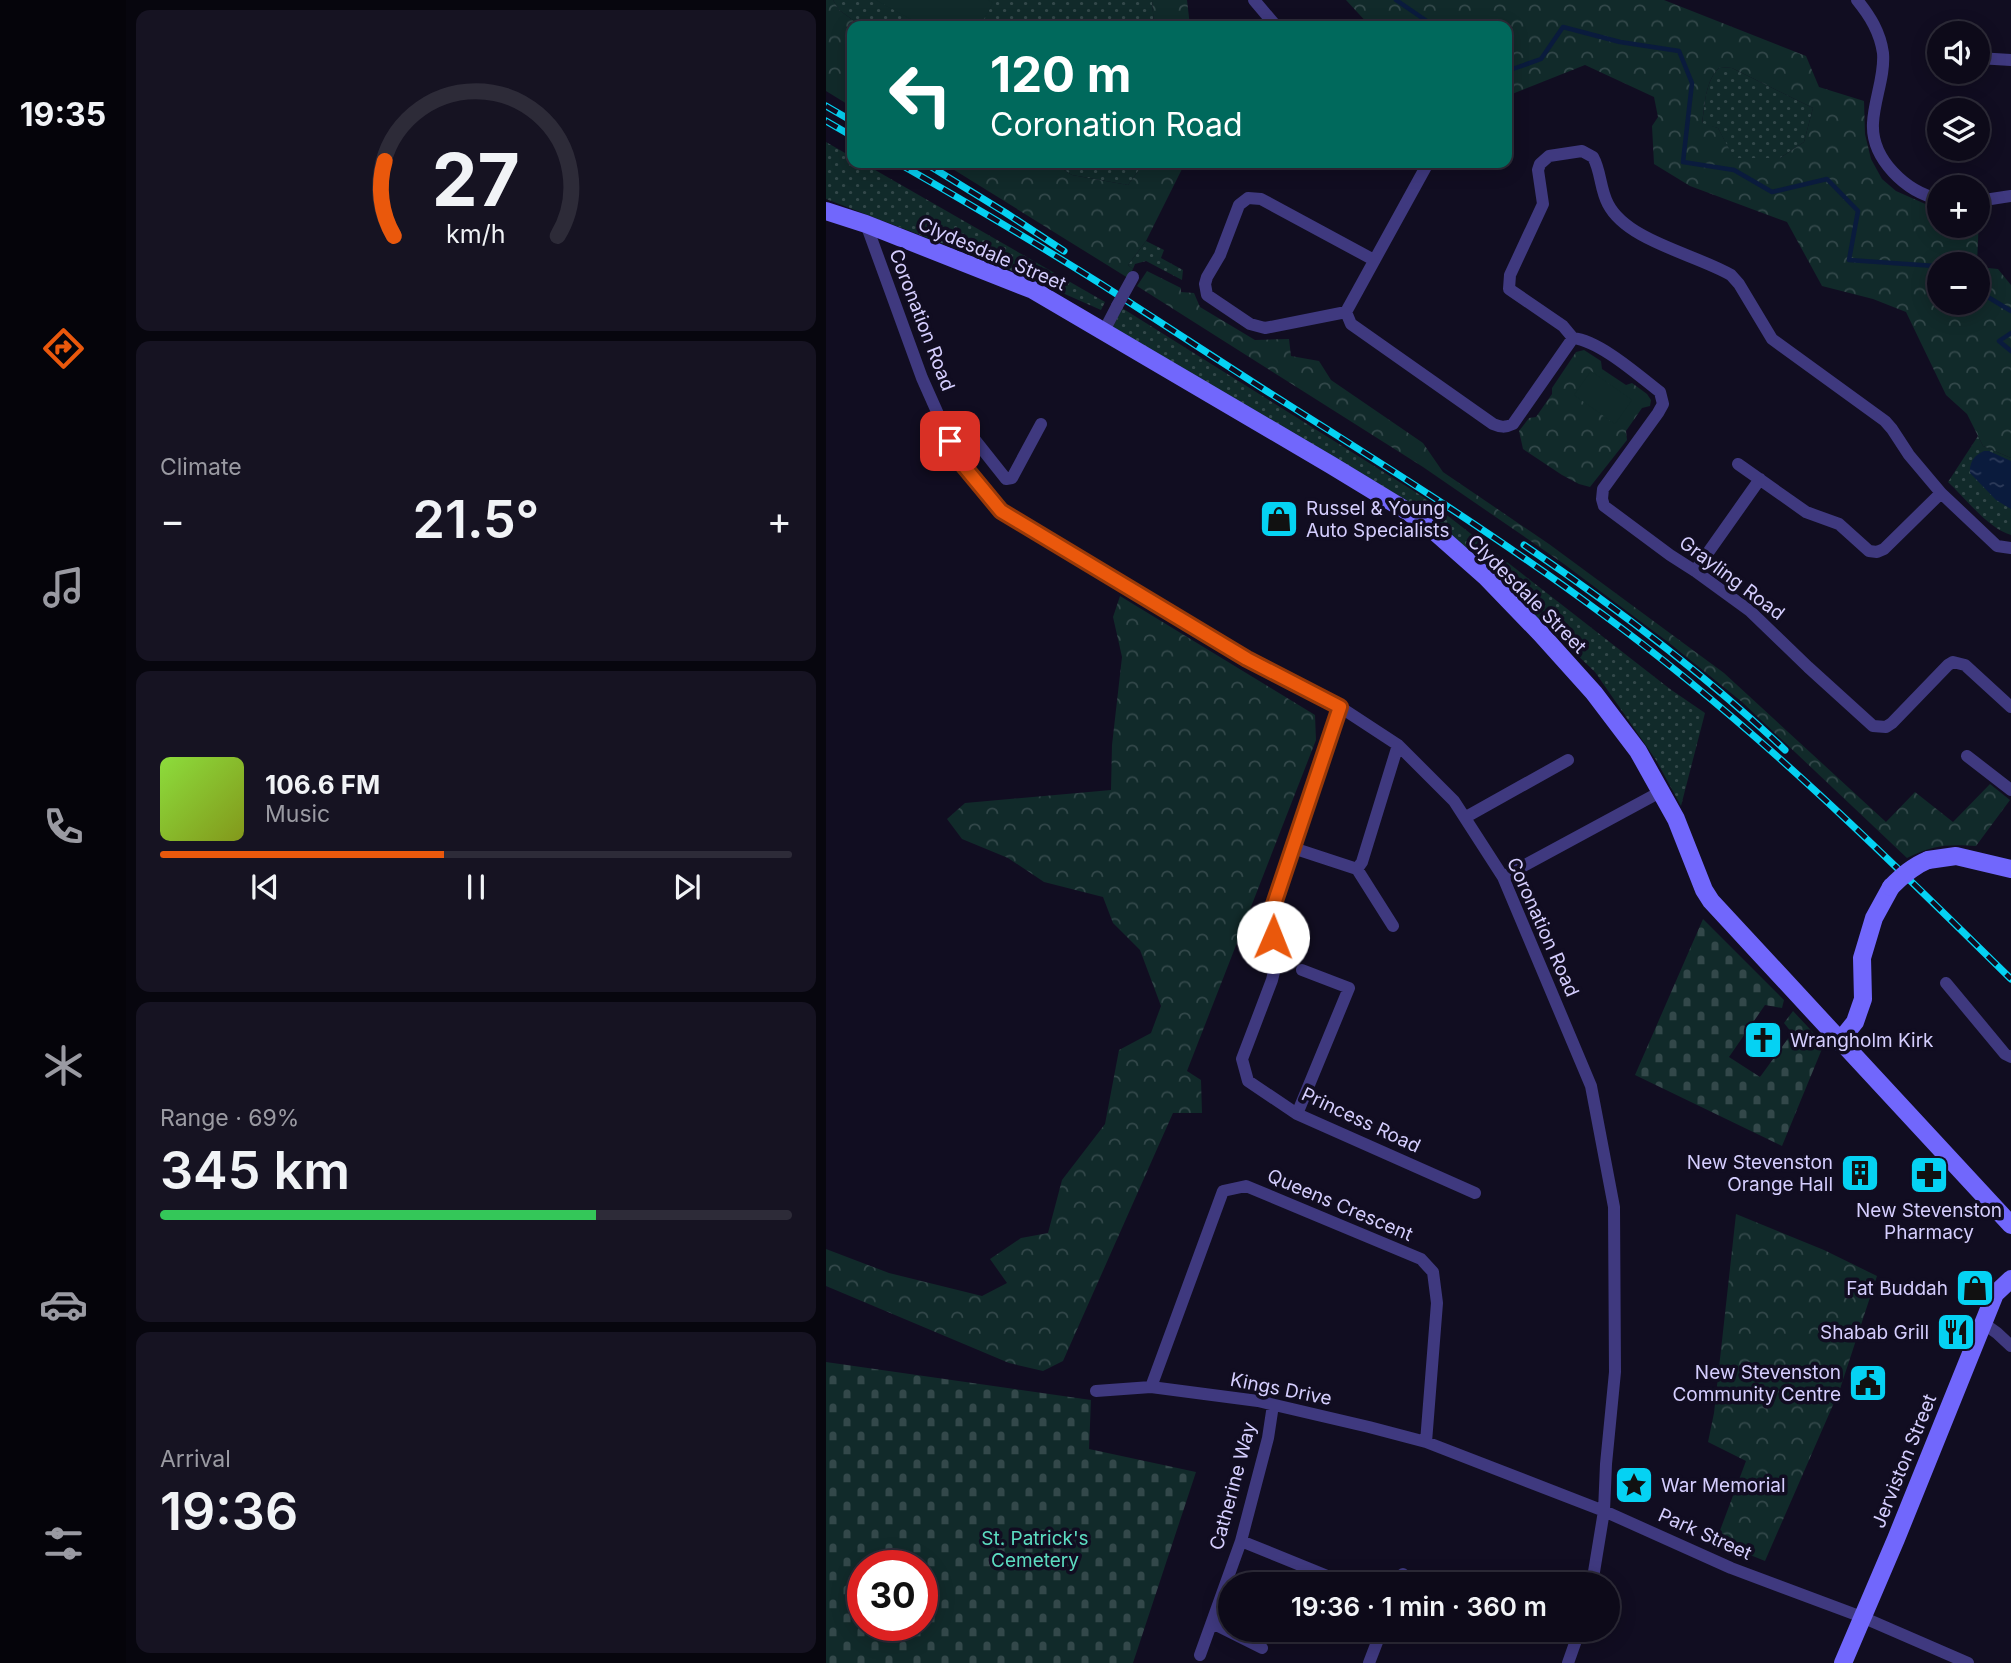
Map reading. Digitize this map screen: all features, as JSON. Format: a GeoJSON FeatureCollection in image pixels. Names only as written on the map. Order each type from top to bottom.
{"type":"FeatureCollection","features":[{"type":"Feature","properties":{"kind":"main road","name":"Clydesdale Street"},"geometry":{"type":"LineString","coordinates":[[826,211],[866,224],[1033,290],[1385,497],[1434,531],[1486,578],[1594,693],[1639,751],[1662,791],[1710,901],[2011,1226]]}},
{"type":"Feature","properties":{"kind":"main road"},"geometry":{"type":"LineString","coordinates":[[1839,1042],[1855,1022],[1860,1009],[1863,999],[1862,958],[1874,918],[1891,887],[1918,864],[1928,860],[1956,856],[2011,869]]}},
{"type":"Feature","properties":{"kind":"main road","name":"Jerviston Street"},"geometry":{"type":"LineString","coordinates":[[1843,1663],[1995,1294],[2011,1279]]}},
{"type":"Feature","properties":{"kind":"street"},"geometry":{"type":"LineString","coordinates":[[1254,0],[1272,21]]}},
{"type":"Feature","properties":{"kind":"street"},"geometry":{"type":"LineString","coordinates":[[1857,0],[1879,33],[1883,56],[1873,124],[1876,143],[1900,180],[1927,196]]}},
{"type":"Feature","properties":{"kind":"street"},"geometry":{"type":"LineString","coordinates":[[1990,59],[2011,60]]}},
{"type":"Feature","properties":{"kind":"street","name":"Grayling Road"},"geometry":{"type":"LineString","coordinates":[[1941,493],[1885,421],[1772,340],[1731,275],[1634,232],[1619,219],[1608,205],[1593,157],[1582,151],[1549,156],[1540,164],[1538,170],[1543,197],[1542,210],[1510,275],[1509,289],[1563,327],[1573,338],[1597,345],[1660,392],[1663,404],[1603,489],[1602,499],[1609,511],[1750,611],[1873,726],[1886,727],[1892,723],[1953,662],[1965,665],[2011,707]]}},
{"type":"Feature","properties":{"kind":"street"},"geometry":{"type":"LineString","coordinates":[[1346,312],[1425,168]]}},
{"type":"Feature","properties":{"kind":"street"},"geometry":{"type":"LineString","coordinates":[[1990,199],[2011,196]]}},
{"type":"Feature","properties":{"kind":"street"},"geometry":{"type":"LineString","coordinates":[[1346,312],[1265,328],[1250,324],[1208,295],[1205,284],[1207,277],[1220,255],[1239,205],[1248,198],[1261,199],[1374,260]]}},
{"type":"Feature","properties":{"kind":"street","name":"Coronation Road"},"geometry":{"type":"LineString","coordinates":[[866,224],[922,379],[958,459],[1001,511],[1247,659],[1340,707],[1398,745],[1454,801],[1503,877],[1591,1086],[1614,1206],[1615,1372],[1604,1511],[1594,1572]]}},
{"type":"Feature","properties":{"kind":"street"},"geometry":{"type":"LineString","coordinates":[[1104,331],[1133,277]]}},
{"type":"Feature","properties":{"kind":"street"},"geometry":{"type":"LineString","coordinates":[[1346,312],[1351,324],[1500,427],[1513,424],[1573,338]]}},
{"type":"Feature","properties":{"kind":"street"},"geometry":{"type":"LineString","coordinates":[[950,441],[975,440],[1006,480],[1012,478],[1041,424]]}},
{"type":"Feature","properties":{"kind":"street"},"geometry":{"type":"LineString","coordinates":[[1738,464],[1806,512],[1839,524],[1869,551],[1884,549],[1941,493],[1997,547],[2011,548]]}},
{"type":"Feature","properties":{"kind":"street"},"geometry":{"type":"LineString","coordinates":[[1695,571],[1760,479]]}},
{"type":"Feature","properties":{"kind":"street","name":"Princess Road"},"geometry":{"type":"LineString","coordinates":[[1340,707],[1269,919],[1278,955],[1272,979],[1242,1059],[1248,1081],[1297,1114],[1475,1193]]}},
{"type":"Feature","properties":{"kind":"street"},"geometry":{"type":"LineString","coordinates":[[1357,869],[1362,862],[1398,745]]}},
{"type":"Feature","properties":{"kind":"street"},"geometry":{"type":"LineString","coordinates":[[1967,756],[2011,790]]}},
{"type":"Feature","properties":{"kind":"street"},"geometry":{"type":"LineString","coordinates":[[1466,817],[1568,760]]}},
{"type":"Feature","properties":{"kind":"street"},"geometry":{"type":"LineString","coordinates":[[1503,877],[1662,791]]}},
{"type":"Feature","properties":{"kind":"street"},"geometry":{"type":"LineString","coordinates":[[1293,848],[1357,869],[1394,926]]}},
{"type":"Feature","properties":{"kind":"street"},"geometry":{"type":"LineString","coordinates":[[1297,1114],[1349,988],[1302,970]]}},
{"type":"Feature","properties":{"kind":"street"},"geometry":{"type":"LineString","coordinates":[[1946,983],[2005,1054],[2011,1056]]}},
{"type":"Feature","properties":{"kind":"street","name":"Queens Crescent"},"geometry":{"type":"LineString","coordinates":[[1151,1387],[1223,1191],[1246,1186],[1421,1259],[1433,1272],[1437,1303],[1426,1442]]}},
{"type":"Feature","properties":{"kind":"street"},"geometry":{"type":"LineString","coordinates":[[1983,1323],[2011,1346]]}},
{"type":"Feature","properties":{"kind":"street","name":"Kings Drive"},"geometry":{"type":"LineString","coordinates":[[1096,1391],[1151,1387],[1273,1405],[1426,1442],[1454,1454]]}},
{"type":"Feature","properties":{"kind":"street","name":"Catherine Way"},"geometry":{"type":"LineString","coordinates":[[1200,1655],[1241,1541],[1268,1438],[1273,1405]]}},
{"type":"Feature","properties":{"kind":"street","name":"Park Street"},"geometry":{"type":"LineString","coordinates":[[1454,1454],[1604,1511],[1731,1568],[1862,1617],[1968,1663]]}},
{"type":"Feature","properties":{"kind":"street"},"geometry":{"type":"LineString","coordinates":[[1241,1541],[1317,1572]]}},
{"type":"Feature","properties":{"kind":"street"},"geometry":{"type":"LineString","coordinates":[[1212,1623],[1262,1648]]}},
{"type":"Feature","properties":{"kind":"street"},"geometry":{"type":"LineString","coordinates":[[1369,1663],[1377,1642]]}},
{"type":"Feature","properties":{"kind":"street"},"geometry":{"type":"LineString","coordinates":[[1567,1663],[1575,1642]]}},
{"type":"Feature","properties":{"kind":"green space"},"geometry":{"type":"Polygon","coordinates":[[[826,0],[833,0],[839,10],[854,21],[847,21],[847,104],[826,91],[826,0]]]}},
{"type":"Feature","properties":{"kind":"green space"},"geometry":{"type":"Polygon","coordinates":[[[833,0],[1152,0],[1154,21],[854,21],[839,10],[833,0]]]}},
{"type":"Feature","properties":{"kind":"green space"},"geometry":{"type":"Polygon","coordinates":[[[876,0],[988,0],[993,3],[983,21],[914,21],[876,0]]]}},
{"type":"Feature","properties":{"kind":"green space"},"geometry":{"type":"Polygon","coordinates":[[[1152,0],[1187,0],[1189,21],[1154,21],[1152,0]]]}},
{"type":"Feature","properties":{"kind":"green space"},"geometry":{"type":"Polygon","coordinates":[[[1346,0],[1664,0],[1806,56],[1819,87],[1864,101],[1865,134],[1871,159],[1882,179],[1896,191],[1927,205],[1927,238],[1978,238],[1978,252],[1927,252],[1927,315],[1990,315],[1990,268],[1998,269],[2011,285],[2011,458],[1983,446],[1967,414],[1946,395],[1906,312],[1873,299],[1822,286],[1787,222],[1690,186],[1654,164],[1652,126],[1658,117],[1654,97],[1585,65],[1512,94],[1512,21],[1365,21],[1346,0]],[[1720,67],[1715,72],[1706,93],[1702,123],[1718,128],[1734,158],[1780,158],[1804,142],[1813,108],[1732,68],[1720,67]]]}},
{"type":"Feature","properties":{"kind":"green space"},"geometry":{"type":"Polygon","coordinates":[[[1720,67],[1732,68],[1813,108],[1804,142],[1780,158],[1734,159],[1718,128],[1702,124],[1711,79],[1720,67]]]}},
{"type":"Feature","properties":{"kind":"green space"},"geometry":{"type":"Polygon","coordinates":[[[826,142],[847,154],[847,168],[872,168],[1105,302],[1101,310],[1001,266],[826,199],[826,142]]]}},
{"type":"Feature","properties":{"kind":"green space"},"geometry":{"type":"Polygon","coordinates":[[[951,168],[1061,168],[1072,175],[1128,185],[1140,168],[1182,168],[1146,241],[1128,265],[1133,269],[1128,278],[951,168]]]}},
{"type":"Feature","properties":{"kind":"green space"},"geometry":{"type":"Polygon","coordinates":[[[1061,168],[1140,168],[1128,185],[1072,175],[1061,168]]]}},
{"type":"Feature","properties":{"kind":"green space"},"geometry":{"type":"Polygon","coordinates":[[[1146,241],[1164,250],[1161,258],[1183,270],[1182,280],[1146,261],[1135,264],[1133,269],[1128,265],[1146,241]]]}},
{"type":"Feature","properties":{"kind":"green space"},"geometry":{"type":"Polygon","coordinates":[[[1147,271],[1181,288],[1181,292],[1194,293],[1200,307],[1255,340],[1289,339],[1291,356],[1319,361],[1331,380],[1423,443],[1443,472],[1549,544],[1724,673],[1886,822],[1915,792],[1953,822],[1990,784],[2010,800],[1976,846],[1940,846],[1907,858],[1742,702],[1668,642],[1564,564],[1423,467],[1137,286],[1147,271]]]}},
{"type":"Feature","properties":{"kind":"green space"},"geometry":{"type":"Polygon","coordinates":[[[1122,308],[1425,498],[1670,689],[1705,713],[1681,806],[1656,760],[1595,672],[1423,510],[1113,327],[1122,308]]]}},
{"type":"Feature","properties":{"kind":"green space"},"geometry":{"type":"Polygon","coordinates":[[[1584,350],[1601,361],[1602,369],[1626,385],[1632,383],[1651,400],[1650,406],[1642,408],[1626,431],[1627,440],[1590,487],[1562,475],[1523,449],[1519,431],[1529,418],[1536,417],[1576,352],[1584,350]]]}},
{"type":"Feature","properties":{"kind":"green space"},"geometry":{"type":"Polygon","coordinates":[[[1591,371],[1632,400],[1615,424],[1574,395],[1591,371]]]}},
{"type":"Feature","properties":{"kind":"green space"},"geometry":{"type":"Polygon","coordinates":[[[1978,436],[1983,446],[2011,458],[2011,535],[1986,520],[1948,482],[1978,436]]]}},
{"type":"Feature","properties":{"kind":"green space"},"geometry":{"type":"Polygon","coordinates":[[[1120,596],[1315,715],[1316,740],[1187,1071],[1201,1080],[1202,1113],[1173,1113],[1063,1361],[1043,1371],[1009,1363],[826,1286],[826,1249],[889,1273],[982,1296],[1007,1283],[990,1259],[1021,1238],[1048,1233],[1062,1180],[1105,1124],[1119,1050],[1151,1033],[1161,1006],[1140,950],[1113,923],[1103,897],[1044,882],[1008,858],[962,839],[947,819],[965,803],[1111,790],[1112,745],[1122,657],[1113,617],[1120,596]]]}},
{"type":"Feature","properties":{"kind":"green space"},"geometry":{"type":"Polygon","coordinates":[[[1703,919],[1784,1000],[1782,1008],[1765,1005],[1729,1057],[1760,1077],[1792,1033],[1784,1023],[1793,1011],[1824,1044],[1782,1146],[1635,1075],[1703,919]]]}},
{"type":"Feature","properties":{"kind":"green space"},"geometry":{"type":"Polygon","coordinates":[[[1736,1214],[1824,1250],[1877,1276],[1840,1389],[1765,1561],[1716,1541],[1746,1461],[1708,1442],[1714,1413],[1736,1214]]]}},
{"type":"Feature","properties":{"kind":"green space","name":"St. Patrick's Cemetery"},"geometry":{"type":"Polygon","coordinates":[[[826,1362],[1091,1400],[1089,1449],[1196,1472],[1133,1663],[826,1663],[826,1362]]]}},
{"type":"Feature","properties":{"kind":"water"},"geometry":{"type":"Polygon","coordinates":[[[1984,451],[2011,461],[2011,509],[1996,500],[1970,473],[1973,460],[1984,451]]]}},
{"type":"Feature","properties":{"kind":"waterway"},"geometry":{"type":"LineString","coordinates":[[1396,0],[1427,21]]}},
{"type":"Feature","properties":{"kind":"waterway"},"geometry":{"type":"LineString","coordinates":[[1512,69],[1541,59],[1563,27],[1620,42],[1679,51],[1692,83],[1683,162],[1734,170],[1772,192],[1827,179],[1858,211],[1849,260],[1927,265]]}},
{"type":"Feature","properties":{"kind":"waterway"},"geometry":{"type":"LineString","coordinates":[[1990,298],[2011,311]]}},
{"type":"Feature","properties":{"kind":"waterway"},"geometry":{"type":"LineString","coordinates":[[2011,333],[1999,341],[2011,351]]}},
{"type":"Feature","properties":{"kind":"railway"},"geometry":{"type":"LineString","coordinates":[[826,106],[847,118]]}},
{"type":"Feature","properties":{"kind":"railway"},"geometry":{"type":"LineString","coordinates":[[826,121],[847,133]]}},
{"type":"Feature","properties":{"kind":"railway"},"geometry":{"type":"LineString","coordinates":[[906,168],[1122,297],[1435,498],[1601,613],[1656,654],[1813,788],[2011,979]]}},
{"type":"Feature","properties":{"kind":"railway"},"geometry":{"type":"LineString","coordinates":[[933,168],[1064,251]]}},
{"type":"Feature","properties":{"kind":"railway"},"geometry":{"type":"LineString","coordinates":[[1524,545],[1659,642],[1785,750]]}},
{"type":"Feature","properties":{"kind":"place","name":"Russel & Young Auto Specialists"},"geometry":{"type":"Point","coordinates":[1279,519]}},
{"type":"Feature","properties":{"kind":"place","name":"Wrangholm Kirk"},"geometry":{"type":"Point","coordinates":[1763,1040]}},
{"type":"Feature","properties":{"kind":"place","name":"New Stevenston Orange Hall"},"geometry":{"type":"Point","coordinates":[1860,1173]}},
{"type":"Feature","properties":{"kind":"place","name":"New Stevenston Pharmacy"},"geometry":{"type":"Point","coordinates":[1929,1175]}},
{"type":"Feature","properties":{"kind":"place","name":"Fat Buddah"},"geometry":{"type":"Point","coordinates":[1975,1288]}},
{"type":"Feature","properties":{"kind":"place","name":"Shabab Grill"},"geometry":{"type":"Point","coordinates":[1956,1332]}},
{"type":"Feature","properties":{"kind":"place","name":"New Stevenston Community Centre"},"geometry":{"type":"Point","coordinates":[1868,1383]}},
{"type":"Feature","properties":{"kind":"place","name":"War Memorial"},"geometry":{"type":"Point","coordinates":[1634,1485]}},
{"type":"Feature","properties":{"kind":"route"},"geometry":{"type":"LineString","coordinates":[[950,441],[958,459],[1001,511],[1247,659],[1340,707],[1269,919],[1273,937]]}}]}
